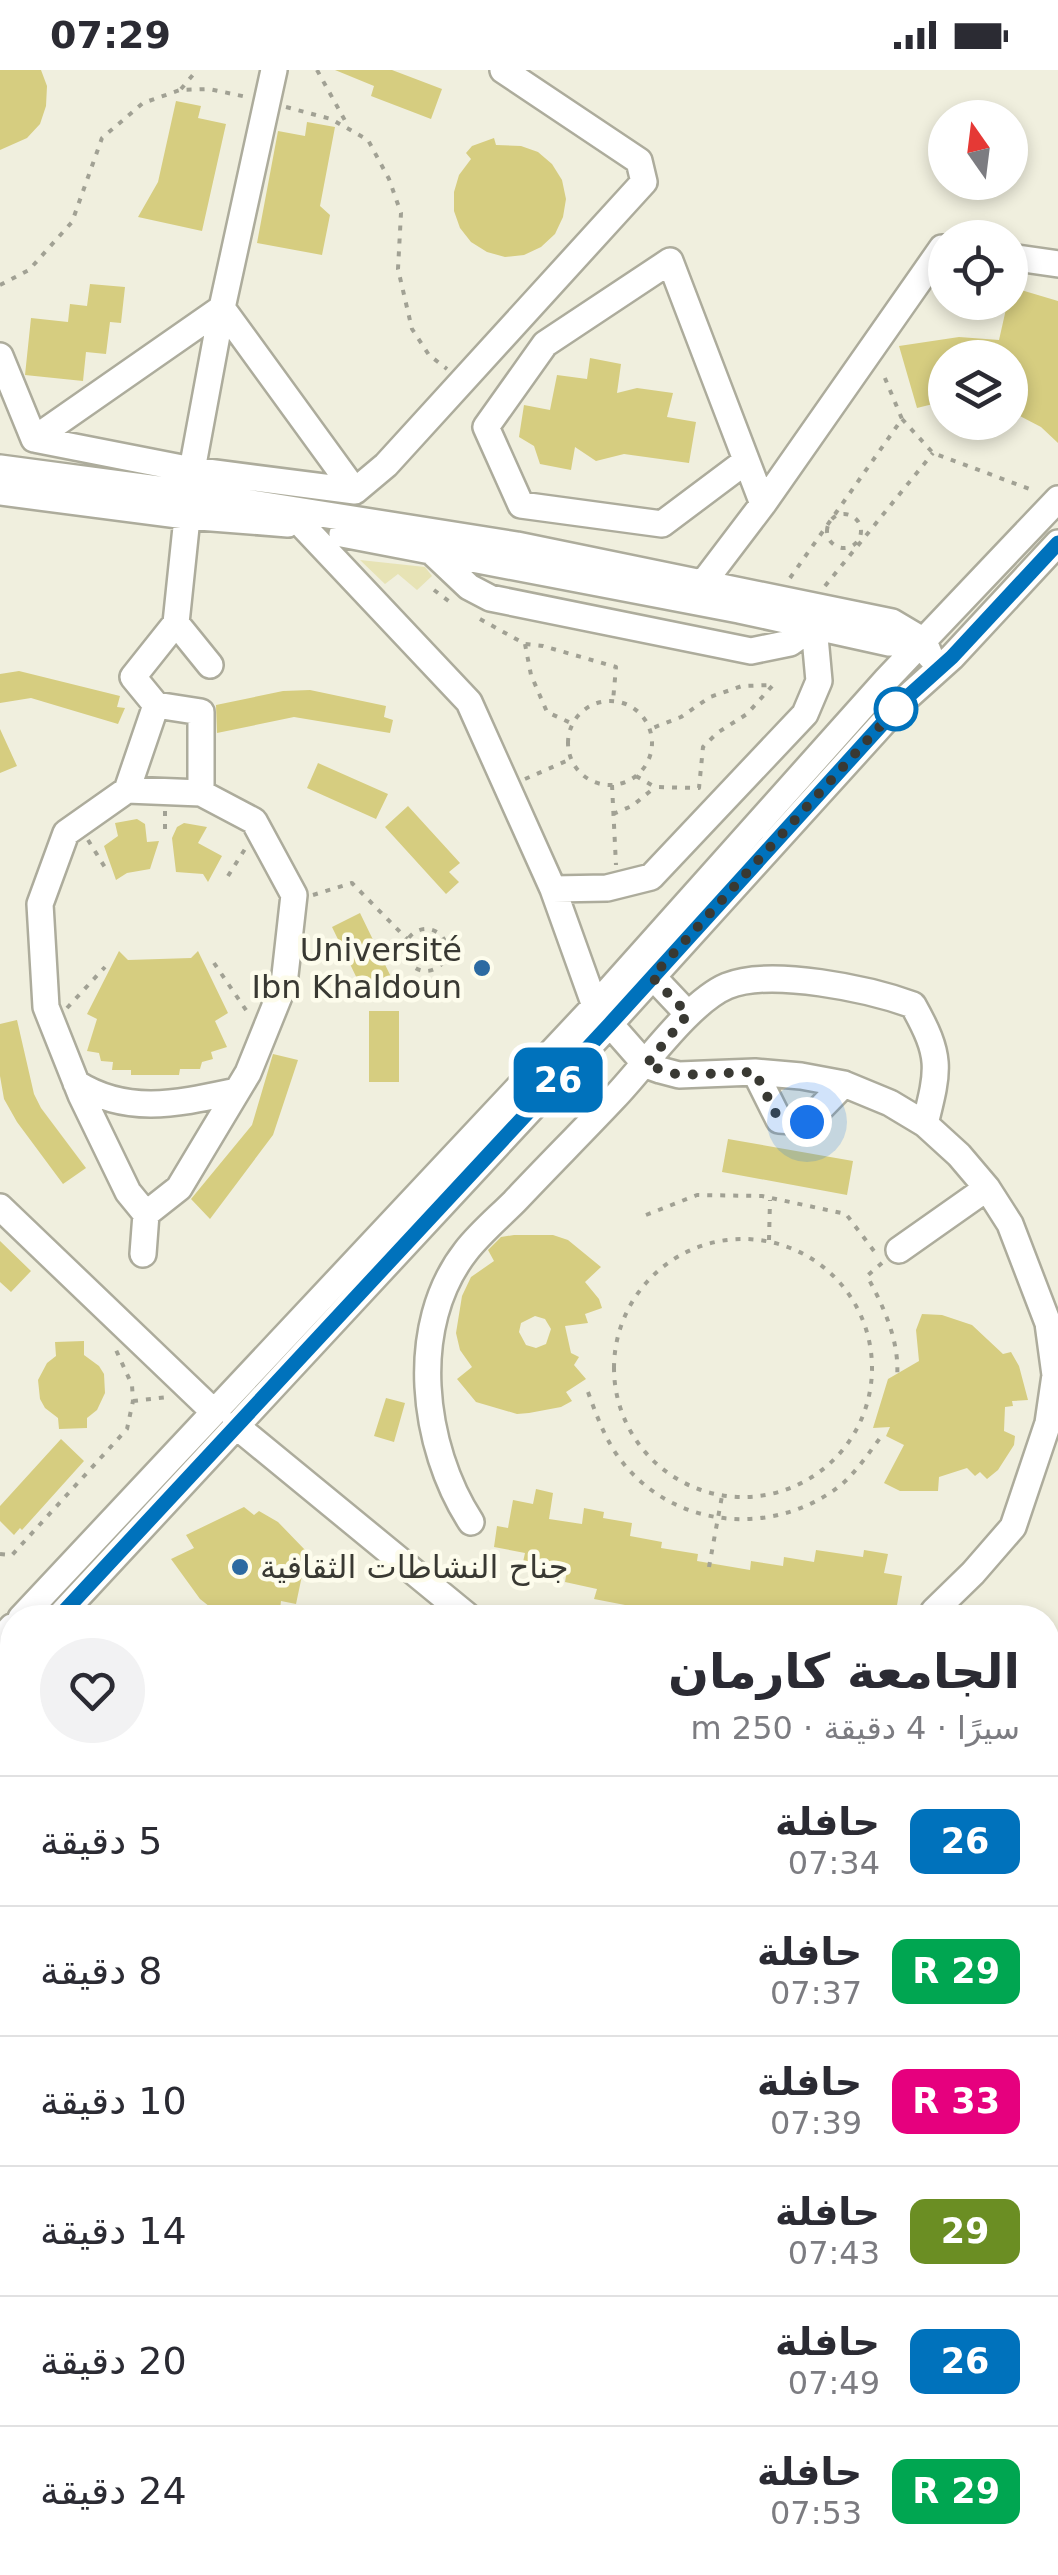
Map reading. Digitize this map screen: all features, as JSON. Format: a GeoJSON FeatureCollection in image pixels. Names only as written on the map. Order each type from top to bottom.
{"type":"FeatureCollection","features":[{"type":"Feature","properties":{"kind":"street"},"geometry":{"type":"LineString","coordinates":[[201,793],[201,712],[156,705],[133,678],[176,623],[189,493],[222,308],[274,70]]}},
{"type":"Feature","properties":{"kind":"street"},"geometry":{"type":"LineString","coordinates":[[0,492],[355,492],[386,464],[644,182],[638,162],[503,70]]}},
{"type":"Feature","properties":{"kind":"street"},"geometry":{"type":"LineString","coordinates":[[746,461],[662,524],[591,515],[520,505],[486,426],[546,344],[670,260],[763,504]]}},
{"type":"Feature","properties":{"kind":"street"},"geometry":{"type":"LineString","coordinates":[[1028,260],[1058,264]]}},
{"type":"Feature","properties":{"kind":"street"},"geometry":{"type":"LineString","coordinates":[[703,583],[928,268]]}},
{"type":"Feature","properties":{"kind":"street"},"geometry":{"type":"LineString","coordinates":[[34,439],[222,308]]}},
{"type":"Feature","properties":{"kind":"street"},"geometry":{"type":"LineString","coordinates":[[222,308],[355,492]]}},
{"type":"Feature","properties":{"kind":"street"},"geometry":{"type":"LineString","coordinates":[[0,356],[34,439],[189,493],[303,526],[432,552],[812,616],[892,622],[924,641],[944,664]]}},
{"type":"Feature","properties":{"kind":"street"},"geometry":{"type":"LineString","coordinates":[[0,468],[189,493],[516,545],[776,598],[812,616]]}},
{"type":"Feature","properties":{"kind":"street"},"geometry":{"type":"LineString","coordinates":[[33,1605],[215,1410],[603,1015],[924,641],[1058,500]]}},
{"type":"Feature","properties":{"kind":"street"},"geometry":{"type":"LineString","coordinates":[[303,526],[469,702],[554,889],[603,1015],[646,1065],[679,1075],[755,1072],[844,1084],[890,1103],[925,1124],[959,1155],[1010,1224],[1048,1322],[1055,1375],[1048,1423],[1013,1526],[940,1605]]}},
{"type":"Feature","properties":{"kind":"street"},"geometry":{"type":"LineString","coordinates":[[603,1015],[652,977],[903,701],[944,664],[1058,543]]}},
{"type":"Feature","properties":{"kind":"street"},"geometry":{"type":"LineString","coordinates":[[432,552],[468,587],[490,598],[751,652],[790,643],[812,616]]}},
{"type":"Feature","properties":{"kind":"street"},"geometry":{"type":"LineString","coordinates":[[554,889],[617,885],[651,877],[806,714],[819,681],[812,616]]}},
{"type":"Feature","properties":{"kind":"street"},"geometry":{"type":"LineString","coordinates":[[176,623],[210,665]]}},
{"type":"Feature","properties":{"kind":"street"},"geometry":{"type":"LineString","coordinates":[[143,1254],[146,1214],[128,1192],[46,1007],[40,904],[66,833],[127,790],[156,705]]}},
{"type":"Feature","properties":{"kind":"street"},"geometry":{"type":"LineString","coordinates":[[127,790],[201,793],[254,821],[294,895],[284,984],[248,1073],[179,1188],[146,1214]]}},
{"type":"Feature","properties":{"kind":"street"},"geometry":{"type":"LineString","coordinates":[[652,977],[688,1014]]}},
{"type":"Feature","properties":{"kind":"street"},"geometry":{"type":"LineString","coordinates":[[471,1522],[454,1496],[432,1434],[427,1378],[443,1292],[465,1252],[646,1065],[688,1014],[727,986],[782,979],[816,995],[878,992],[913,1005],[930,1036],[938,1070],[925,1124]]}},
{"type":"Feature","properties":{"kind":"street"},"geometry":{"type":"LineString","coordinates":[[755,1072],[779,1120],[807,1122],[844,1084]]}},
{"type":"Feature","properties":{"kind":"street"},"geometry":{"type":"LineString","coordinates":[[76,1082],[98,1096],[168,1106],[237,1091]]}},
{"type":"Feature","properties":{"kind":"street"},"geometry":{"type":"LineString","coordinates":[[890,1256],[987,1188]]}},
{"type":"Feature","properties":{"kind":"street"},"geometry":{"type":"LineString","coordinates":[[0,1207],[215,1410],[454,1605]]}},
{"type":"Feature","properties":{"kind":"street"},"geometry":{"type":"LineString","coordinates":[[68,1605],[215,1410]]}},
{"type":"Feature","properties":{"kind":"path"},"geometry":{"type":"LineString","coordinates":[[180,90],[197,70]]}},
{"type":"Feature","properties":{"kind":"path"},"geometry":{"type":"LineString","coordinates":[[316,70],[350,130]]}},
{"type":"Feature","properties":{"kind":"path"},"geometry":{"type":"LineString","coordinates":[[873,347],[902,419],[932,453],[1058,500]]}},
{"type":"Feature","properties":{"kind":"path"},"geometry":{"type":"LineString","coordinates":[[776,598],[902,419]]}},
{"type":"Feature","properties":{"kind":"path"},"geometry":{"type":"LineString","coordinates":[[812,616],[858,543],[932,453]]}},
{"type":"Feature","properties":{"kind":"path"},"geometry":{"type":"LineString","coordinates":[[840,514],[855,518],[862,531],[858,543],[849,548],[834,545],[827,532],[830,520],[840,514]]}},
{"type":"Feature","properties":{"kind":"path"},"geometry":{"type":"LineString","coordinates":[[434,590],[453,604]]}},
{"type":"Feature","properties":{"kind":"path"},"geometry":{"type":"LineString","coordinates":[[479,618],[526,644],[616,666],[613,701]]}},
{"type":"Feature","properties":{"kind":"path"},"geometry":{"type":"LineString","coordinates":[[526,644],[531,674],[546,712],[573,724]]}},
{"type":"Feature","properties":{"kind":"path"},"geometry":{"type":"LineString","coordinates":[[636,776],[655,787],[699,788],[704,748],[717,733],[747,714],[774,684],[742,686],[710,697],[680,717],[650,728]]}},
{"type":"Feature","properties":{"kind":"path"},"geometry":{"type":"LineString","coordinates":[[613,701],[635,709],[650,728],[652,749],[636,776],[612,784],[592,781],[576,768],[569,735],[589,706],[613,701]]}},
{"type":"Feature","properties":{"kind":"path"},"geometry":{"type":"LineString","coordinates":[[508,788],[571,758]]}},
{"type":"Feature","properties":{"kind":"path"},"geometry":{"type":"LineString","coordinates":[[612,784],[617,885]]}},
{"type":"Feature","properties":{"kind":"path"},"geometry":{"type":"LineString","coordinates":[[612,814],[632,806],[655,787]]}},
{"type":"Feature","properties":{"kind":"path"},"geometry":{"type":"LineString","coordinates":[[164,801],[165,836]]}},
{"type":"Feature","properties":{"kind":"path"},"geometry":{"type":"LineString","coordinates":[[83,832],[106,870]]}},
{"type":"Feature","properties":{"kind":"path"},"geometry":{"type":"LineString","coordinates":[[228,876],[250,841]]}},
{"type":"Feature","properties":{"kind":"path"},"geometry":{"type":"LineString","coordinates":[[304,898],[352,883],[407,940]]}},
{"type":"Feature","properties":{"kind":"path"},"geometry":{"type":"LineString","coordinates":[[424,928],[438,932],[448,950],[443,963],[431,971],[411,966],[404,953],[407,940],[424,928]]}},
{"type":"Feature","properties":{"kind":"path"},"geometry":{"type":"LineString","coordinates":[[214,963],[254,1022]]}},
{"type":"Feature","properties":{"kind":"path"},"geometry":{"type":"LineString","coordinates":[[58,999],[61,1014],[105,968]]}},
{"type":"Feature","properties":{"kind":"path"},"geometry":{"type":"LineString","coordinates":[[646,1215],[697,1195],[762,1196],[846,1214],[890,1256],[867,1276],[884,1306],[898,1362],[896,1378]]}},
{"type":"Feature","properties":{"kind":"path"},"geometry":{"type":"LineString","coordinates":[[769,1241],[770,1200]]}},
{"type":"Feature","properties":{"kind":"path"},"geometry":{"type":"LineString","coordinates":[[732,1238],[769,1241],[814,1258],[845,1287],[866,1325],[871,1383],[864,1426],[811,1479],[771,1495],[722,1496],[687,1486],[653,1462],[614,1401],[614,1359],[630,1304],[656,1271],[691,1248],[732,1238]]}},
{"type":"Feature","properties":{"kind":"path"},"geometry":{"type":"LineString","coordinates":[[588,1392],[617,1454],[636,1477],[687,1511],[718,1519],[794,1513],[844,1482],[880,1438]]}},
{"type":"Feature","properties":{"kind":"path"},"geometry":{"type":"LineString","coordinates":[[0,1554],[12,1555],[128,1430],[133,1402],[215,1410]]}},
{"type":"Feature","properties":{"kind":"path"},"geometry":{"type":"LineString","coordinates":[[709,1567],[722,1496]]}},
{"type":"Feature","properties":{"kind":"shaded area"},"geometry":{"type":"Polygon","coordinates":[[[360,560],[425,567],[432,576],[417,590],[398,574],[385,584],[360,560]]]}},
{"type":"Feature","properties":{"kind":"building"},"geometry":{"type":"Polygon","coordinates":[[[0,70],[41,70],[47,86],[40,124],[27,138],[0,150],[0,70]]]}},
{"type":"Feature","properties":{"kind":"building"},"geometry":{"type":"Polygon","coordinates":[[[335,70],[392,70],[442,89],[431,119],[371,96],[374,86],[335,70]]]}},
{"type":"Feature","properties":{"kind":"building"},"geometry":{"type":"Polygon","coordinates":[[[176,101],[201,106],[198,118],[226,124],[202,231],[138,217],[158,182],[176,101]]]}},
{"type":"Feature","properties":{"kind":"building"},"geometry":{"type":"Polygon","coordinates":[[[307,122],[335,127],[320,206],[330,215],[322,255],[257,243],[278,131],[305,136],[307,122]]]}},
{"type":"Feature","properties":{"kind":"building"},"geometry":{"type":"Polygon","coordinates":[[[494,138],[496,145],[521,146],[538,152],[562,180],[566,199],[555,234],[524,255],[505,257],[471,242],[454,211],[459,175],[471,159],[466,153],[472,146],[494,138]]]}},
{"type":"Feature","properties":{"kind":"building"},"geometry":{"type":"Polygon","coordinates":[[[90,284],[125,287],[121,323],[110,322],[106,354],[86,352],[83,381],[25,375],[31,318],[68,322],[70,304],[87,306],[90,284]]]}},
{"type":"Feature","properties":{"kind":"building"},"geometry":{"type":"Polygon","coordinates":[[[1028,292],[1058,301],[1058,443],[1028,420],[1028,340],[999,340],[1004,320],[1028,320],[1028,292]]]}},
{"type":"Feature","properties":{"kind":"building"},"geometry":{"type":"Polygon","coordinates":[[[959,337],[999,340],[939,340],[959,337]]]}},
{"type":"Feature","properties":{"kind":"building"},"geometry":{"type":"Polygon","coordinates":[[[928,342],[928,405],[917,408],[899,346],[928,342]]]}},
{"type":"Feature","properties":{"kind":"building"},"geometry":{"type":"Polygon","coordinates":[[[590,358],[621,364],[617,393],[637,388],[673,393],[667,417],[696,422],[689,463],[624,454],[596,461],[575,447],[571,470],[540,464],[534,446],[519,437],[524,405],[550,410],[557,375],[587,379],[590,358]]]}},
{"type":"Feature","properties":{"kind":"building"},"geometry":{"type":"Polygon","coordinates":[[[19,671],[120,696],[117,707],[125,708],[118,724],[31,698],[0,703],[0,674],[19,671]]]}},
{"type":"Feature","properties":{"kind":"building"},"geometry":{"type":"Polygon","coordinates":[[[310,690],[386,706],[384,717],[393,720],[390,733],[294,717],[217,733],[216,705],[283,691],[310,690]]]}},
{"type":"Feature","properties":{"kind":"building"},"geometry":{"type":"Polygon","coordinates":[[[0,729],[17,766],[0,773],[0,729]]]}},
{"type":"Feature","properties":{"kind":"building"},"geometry":{"type":"Polygon","coordinates":[[[318,763],[388,794],[376,819],[307,788],[318,763]]]}},
{"type":"Feature","properties":{"kind":"building"},"geometry":{"type":"Polygon","coordinates":[[[408,806],[460,863],[449,872],[459,882],[446,894],[385,827],[408,806]]]}},
{"type":"Feature","properties":{"kind":"building"},"geometry":{"type":"Polygon","coordinates":[[[137,819],[145,824],[147,842],[159,841],[150,869],[127,873],[116,880],[104,846],[118,836],[115,823],[137,819]]]}},
{"type":"Feature","properties":{"kind":"building"},"geometry":{"type":"Polygon","coordinates":[[[184,823],[207,827],[198,843],[222,856],[208,882],[203,874],[176,872],[172,838],[184,823]]]}},
{"type":"Feature","properties":{"kind":"building"},"geometry":{"type":"Polygon","coordinates":[[[360,913],[393,981],[365,995],[332,927],[360,913]]]}},
{"type":"Feature","properties":{"kind":"building"},"geometry":{"type":"Polygon","coordinates":[[[119,951],[128,960],[191,958],[198,951],[228,1013],[215,1021],[227,1047],[211,1052],[213,1059],[202,1062],[200,1069],[180,1069],[179,1075],[131,1075],[131,1070],[112,1070],[113,1062],[101,1061],[99,1053],[87,1051],[97,1019],[87,1014],[119,951]]]}},
{"type":"Feature","properties":{"kind":"building"},"geometry":{"type":"Polygon","coordinates":[[[369,1011],[399,1011],[399,1082],[369,1082],[369,1011]]]}},
{"type":"Feature","properties":{"kind":"building"},"geometry":{"type":"Polygon","coordinates":[[[17,1020],[34,1094],[86,1168],[63,1184],[4,1099],[0,1024],[17,1020]]]}},
{"type":"Feature","properties":{"kind":"building"},"geometry":{"type":"Polygon","coordinates":[[[273,1054],[298,1060],[273,1135],[210,1219],[191,1199],[252,1125],[273,1054]]]}},
{"type":"Feature","properties":{"kind":"building"},"geometry":{"type":"Polygon","coordinates":[[[728,1139],[853,1161],[847,1195],[722,1172],[728,1139]]]}},
{"type":"Feature","properties":{"kind":"building"},"geometry":{"type":"Polygon","coordinates":[[[553,1235],[568,1240],[601,1267],[585,1282],[602,1308],[585,1314],[588,1323],[565,1326],[571,1353],[579,1357],[574,1365],[586,1379],[566,1392],[572,1401],[561,1407],[517,1414],[476,1402],[457,1379],[472,1367],[460,1350],[456,1333],[462,1296],[471,1277],[494,1261],[488,1250],[501,1237],[553,1235]],[[535,1316],[521,1323],[519,1332],[526,1345],[536,1348],[546,1344],[551,1329],[545,1319],[535,1316]]]}},
{"type":"Feature","properties":{"kind":"building"},"geometry":{"type":"Polygon","coordinates":[[[0,1241],[31,1271],[11,1292],[0,1282],[0,1241]]]}},
{"type":"Feature","properties":{"kind":"building"},"geometry":{"type":"Polygon","coordinates":[[[922,1314],[942,1315],[972,1325],[1003,1354],[1011,1352],[1028,1400],[1012,1401],[1013,1406],[1005,1407],[1004,1431],[1015,1436],[1014,1445],[998,1470],[987,1479],[980,1472],[975,1476],[967,1468],[939,1477],[938,1491],[900,1491],[884,1483],[904,1445],[886,1436],[890,1427],[873,1428],[888,1379],[919,1361],[916,1330],[922,1314]]]}},
{"type":"Feature","properties":{"kind":"building"},"geometry":{"type":"Polygon","coordinates":[[[84,1341],[84,1355],[104,1374],[105,1393],[97,1410],[87,1418],[87,1428],[59,1429],[58,1418],[40,1399],[38,1380],[56,1356],[55,1342],[84,1341]]]}},
{"type":"Feature","properties":{"kind":"building"},"geometry":{"type":"Polygon","coordinates":[[[386,1398],[405,1403],[394,1442],[374,1436],[386,1398]]]}},
{"type":"Feature","properties":{"kind":"building"},"geometry":{"type":"Polygon","coordinates":[[[61,1439],[84,1461],[14,1535],[0,1521],[0,1506],[61,1439]]]}},
{"type":"Feature","properties":{"kind":"building"},"geometry":{"type":"Polygon","coordinates":[[[536,1489],[553,1493],[549,1519],[582,1524],[584,1508],[604,1512],[603,1518],[632,1523],[630,1536],[662,1542],[661,1548],[698,1554],[697,1561],[750,1570],[751,1561],[783,1566],[784,1557],[814,1562],[816,1550],[863,1557],[864,1550],[888,1554],[884,1573],[902,1576],[897,1605],[625,1605],[594,1599],[597,1589],[565,1582],[567,1570],[523,1562],[525,1553],[494,1547],[497,1526],[508,1528],[513,1500],[533,1504],[536,1489]]]}},
{"type":"Feature","properties":{"kind":"building","name":"جناح النشاطات الثقافية"},"geometry":{"type":"Polygon","coordinates":[[[244,1507],[254,1515],[259,1511],[278,1522],[307,1552],[296,1604],[281,1601],[281,1605],[208,1605],[171,1559],[194,1548],[186,1535],[244,1507]]]}},
{"type":"Feature","properties":{"kind":"bus line","name":"26"},"geometry":{"type":"LineString","coordinates":[[70,1605],[610,1024],[903,701],[952,657],[1058,543]]}},
{"type":"Feature","properties":{"kind":"place","name":"Université Ibn Khaldoun"},"geometry":{"type":"Point","coordinates":[482,968]}},
{"type":"Feature","properties":{"kind":"place","name":"جناح النشاطات الثقافية"},"geometry":{"type":"Point","coordinates":[240,1567]}},
{"type":"Feature","properties":{"kind":"route"},"geometry":{"type":"LineString","coordinates":[[807,1122],[779,1120],[755,1072],[679,1075],[646,1065],[688,1014],[652,977],[903,701],[896,709]]}}]}
